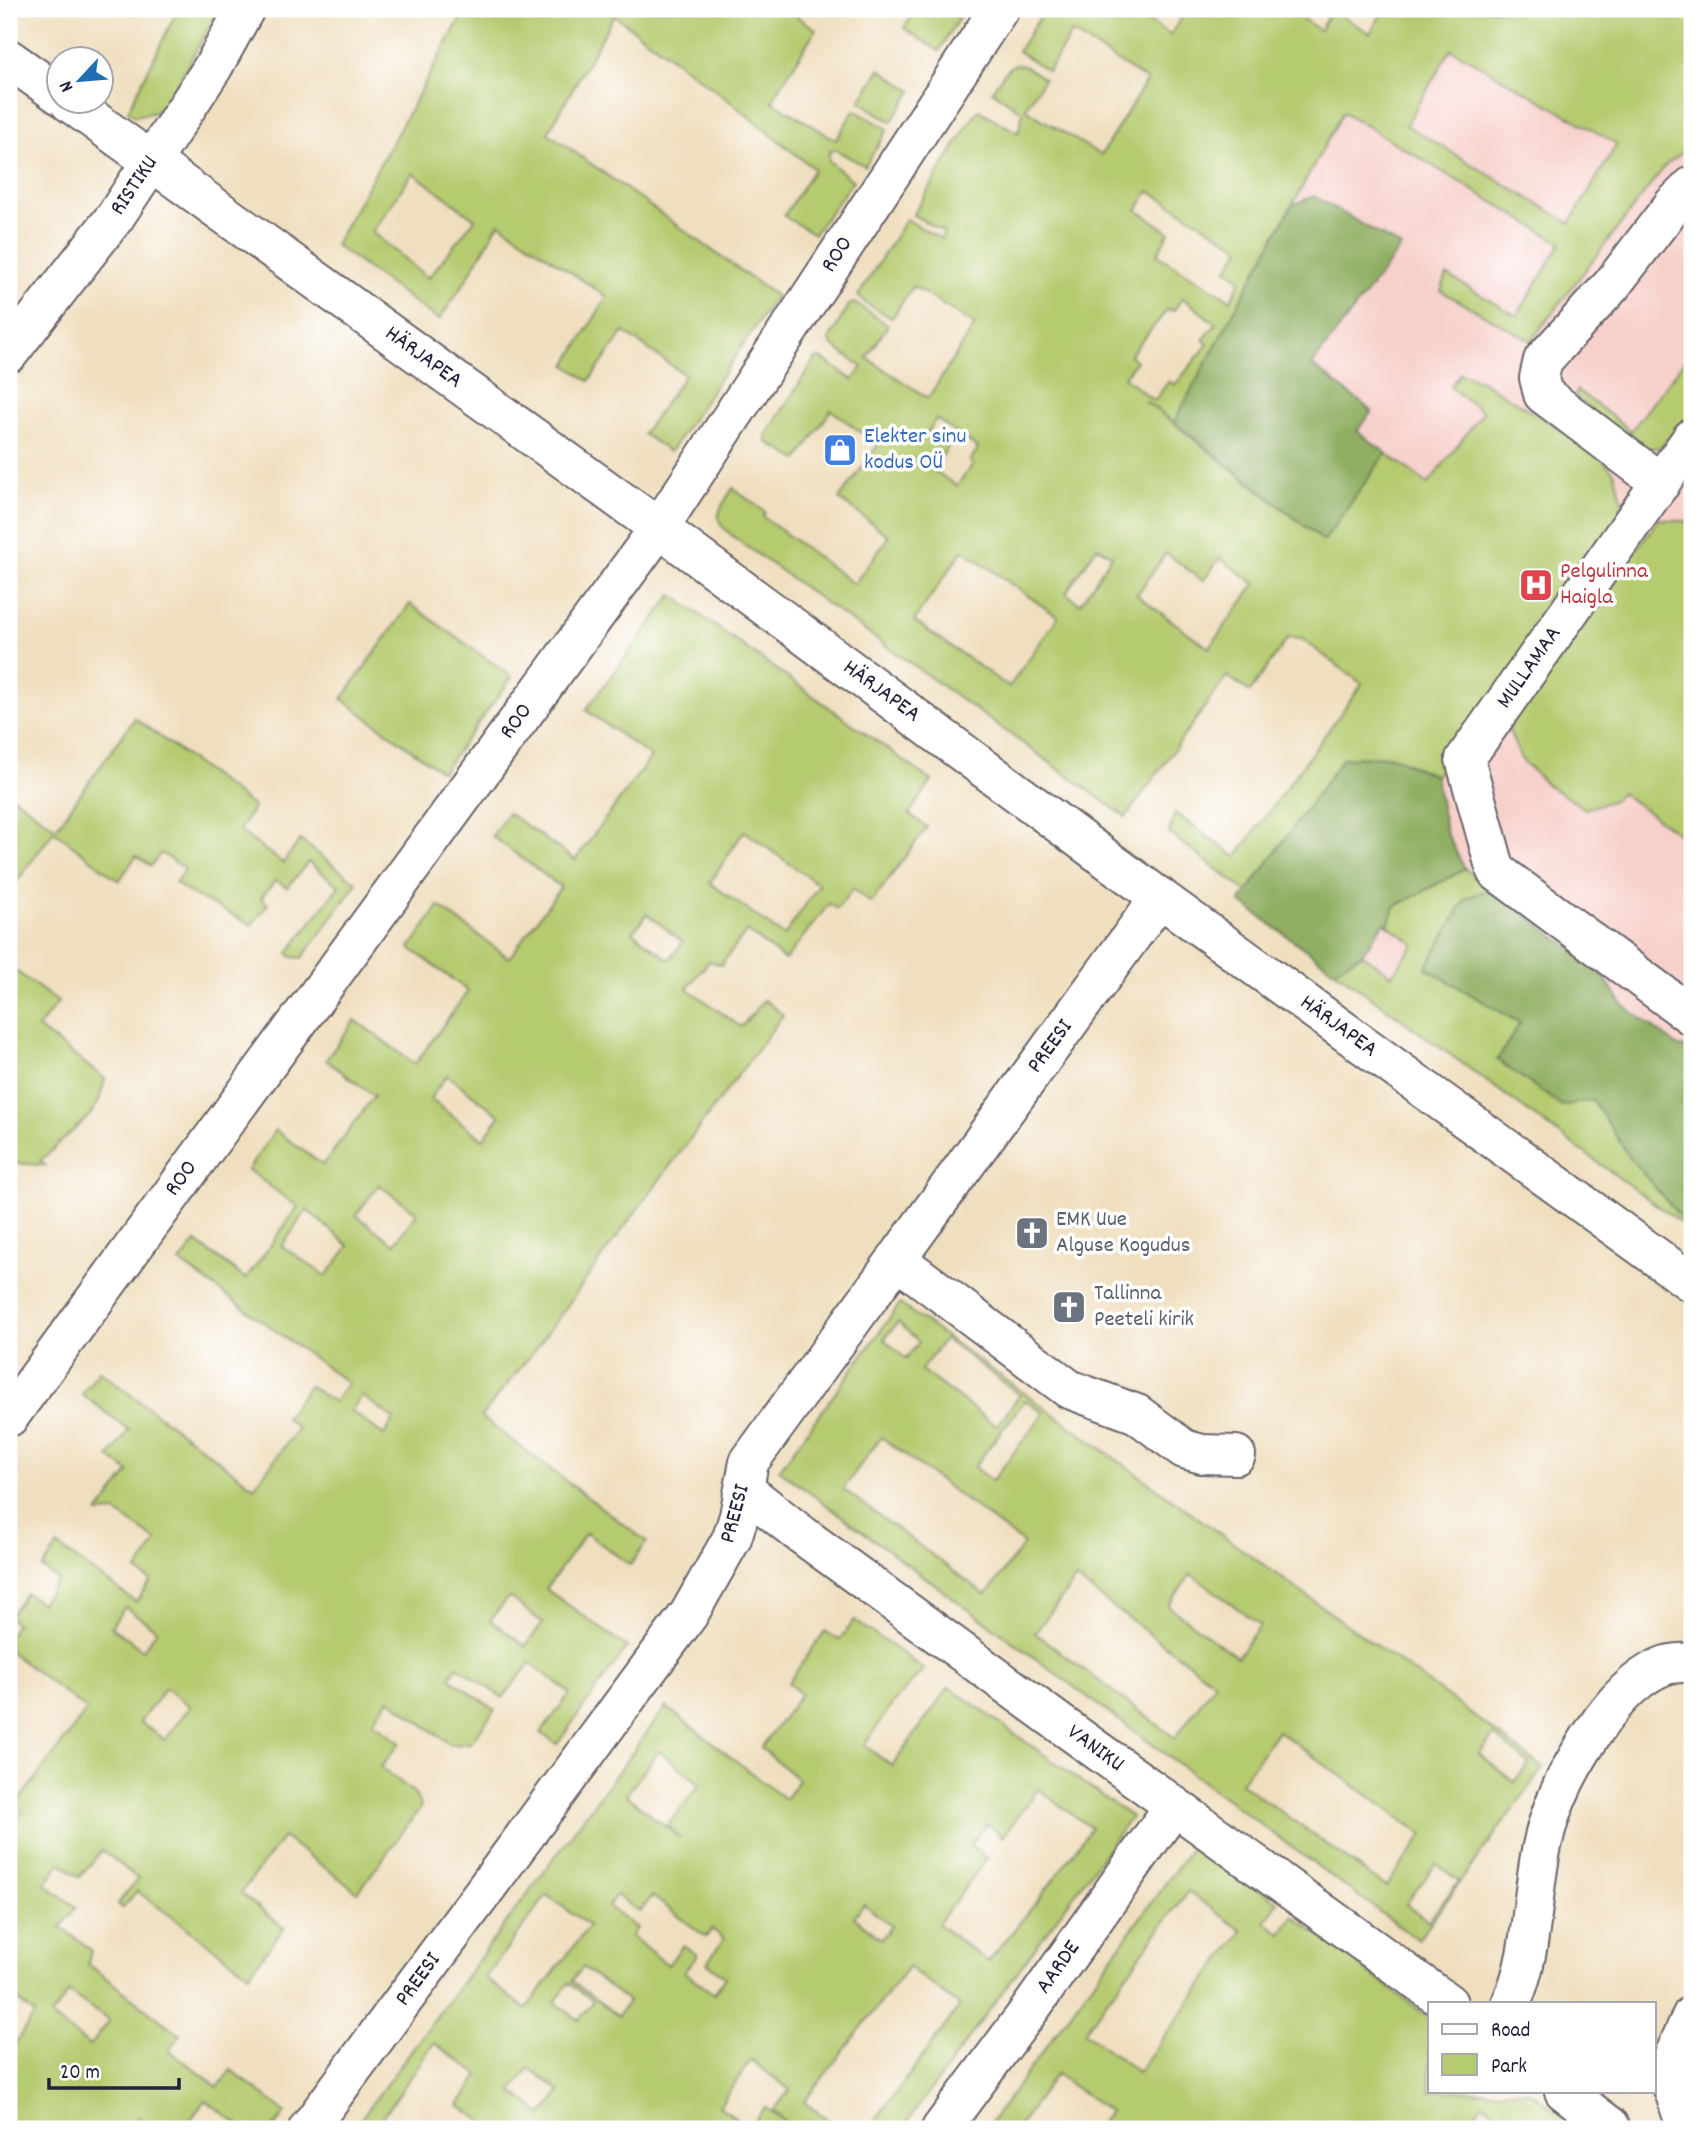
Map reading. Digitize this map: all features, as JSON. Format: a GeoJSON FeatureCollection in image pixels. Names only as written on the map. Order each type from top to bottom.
{"type":"FeatureCollection","features":[{"type":"Feature","properties":{"kind":"street","name":"RISTIKU"},"geometry":{"type":"LineString","coordinates":[[9,353],[115,217],[213,67],[245,9]]}},
{"type":"Feature","properties":{"kind":"street","name":"ROO"},"geometry":{"type":"LineString","coordinates":[[9,1417],[659,528],[999,9]]}},
{"type":"Feature","properties":{"kind":"street"},"geometry":{"type":"LineString","coordinates":[[9,59],[46,85]]}},
{"type":"Feature","properties":{"kind":"street","name":"HÄRJAPEA"},"geometry":{"type":"LineString","coordinates":[[88,116],[659,528],[1160,897],[1692,1283]]}},
{"type":"Feature","properties":{"kind":"street"},"geometry":{"type":"LineString","coordinates":[[1661,483],[1543,394],[1539,378],[1543,360],[1611,286],[1673,205],[1692,186]]}},
{"type":"Feature","properties":{"kind":"street","name":"MULLAMAA"},"geometry":{"type":"LineString","coordinates":[[1692,438],[1465,759],[1496,871],[1692,1016]]}},
{"type":"Feature","properties":{"kind":"street","name":"PREESI"},"geometry":{"type":"LineString","coordinates":[[309,2129],[689,1614],[732,1538],[745,1490],[749,1461],[1160,897]]}},
{"type":"Feature","properties":{"kind":"street"},"geometry":{"type":"LineString","coordinates":[[896,1259],[1069,1389],[1131,1411],[1184,1449],[1202,1454],[1236,1455]]}},
{"type":"Feature","properties":{"kind":"street","name":"VANIKU"},"geometry":{"type":"LineString","coordinates":[[745,1490],[798,1532],[1447,2002]]}},
{"type":"Feature","properties":{"kind":"street"},"geometry":{"type":"LineString","coordinates":[[1512,2002],[1518,1989],[1525,1954],[1542,1845],[1555,1798],[1575,1758],[1611,1708],[1642,1678],[1666,1665],[1692,1662]]}},
{"type":"Feature","properties":{"kind":"street","name":"AARDE"},"geometry":{"type":"LineString","coordinates":[[941,2129],[1031,2008],[1174,1806]]}},
{"type":"Feature","properties":{"kind":"street"},"geometry":{"type":"LineString","coordinates":[[1687,2129],[1667,2071],[1692,2015]]}},
{"type":"Feature","properties":{"kind":"street"},"geometry":{"type":"LineString","coordinates":[[1565,2092],[1610,2126]]}},
{"type":"Feature","properties":{"kind":"shaded area","name":"Pelgulinna Haigla"},"geometry":{"type":"Polygon","coordinates":[[[1399,9],[1692,9],[1692,1231],[1240,902],[1435,630],[1174,422],[1399,9]]]}},
{"type":"Feature","properties":{"kind":"green space"},"geometry":{"type":"Polygon","coordinates":[[[178,9],[219,9],[166,104],[156,112],[135,116],[128,111],[178,9]]]}},
{"type":"Feature","properties":{"kind":"green space"},"geometry":{"type":"Polygon","coordinates":[[[466,9],[802,9],[797,17],[816,29],[772,101],[836,140],[854,110],[888,129],[865,166],[834,149],[829,153],[829,161],[853,181],[814,234],[784,216],[814,169],[727,99],[614,15],[548,133],[776,296],[670,452],[643,434],[685,375],[624,332],[589,381],[566,365],[607,297],[499,223],[465,282],[439,320],[335,245],[466,9]],[[413,173],[372,232],[428,278],[475,219],[413,173]]]}},
{"type":"Feature","properties":{"kind":"green space"},"geometry":{"type":"Polygon","coordinates":[[[916,9],[945,9],[959,18],[939,51],[904,28],[916,9]]]}},
{"type":"Feature","properties":{"kind":"green space"},"geometry":{"type":"Polygon","coordinates":[[[1045,9],[1129,9],[1170,35],[1187,9],[1287,9],[1320,30],[1331,10],[1370,33],[1384,9],[1692,9],[1692,145],[1666,165],[1531,341],[1441,291],[1447,275],[1517,316],[1561,243],[1343,112],[1174,422],[1145,401],[1324,541],[1386,453],[1428,484],[1483,412],[1450,387],[1460,373],[1481,381],[1598,455],[1614,472],[1623,502],[1610,536],[1474,730],[1435,776],[1392,756],[1343,758],[1247,892],[1169,833],[1175,813],[1236,857],[1362,684],[1302,639],[1288,638],[1250,692],[1227,676],[1126,817],[743,544],[721,525],[719,519],[721,507],[733,488],[765,512],[763,517],[854,584],[889,536],[839,499],[878,445],[831,410],[798,460],[767,442],[766,436],[815,359],[821,358],[853,380],[862,367],[833,346],[829,340],[849,305],[855,303],[888,325],[867,358],[928,398],[975,325],[913,286],[892,318],[858,296],[906,219],[941,239],[944,232],[913,215],[979,110],[1018,133],[1023,112],[992,91],[1009,68],[1019,65],[1044,79],[1025,109],[1101,155],[1147,80],[1072,33],[1048,71],[1018,51],[1045,9]],[[1451,49],[1406,125],[1570,223],[1617,144],[1451,49]],[[1149,191],[1137,210],[1169,232],[1157,255],[1231,300],[1241,279],[1227,269],[1241,248],[1149,191]],[[1183,298],[1173,311],[1168,309],[1130,355],[1136,361],[1124,377],[1154,401],[1169,381],[1175,385],[1208,344],[1203,340],[1216,324],[1183,298]],[[936,419],[928,432],[948,447],[933,470],[957,486],[973,464],[970,461],[978,448],[936,419]],[[1097,547],[1066,593],[1080,604],[1112,555],[1097,547]],[[963,550],[914,621],[1009,687],[1058,617],[963,550]],[[1166,553],[1137,595],[1209,648],[1255,584],[1220,558],[1203,581],[1166,553]]]}},
{"type":"Feature","properties":{"kind":"green space"},"geometry":{"type":"Polygon","coordinates":[[[880,69],[912,91],[891,122],[860,101],[880,69]]]}},
{"type":"Feature","properties":{"kind":"green space"},"geometry":{"type":"Polygon","coordinates":[[[1314,196],[1401,247],[1312,365],[1372,411],[1357,431],[1386,453],[1324,541],[1174,422],[1292,205],[1314,196]]]}},
{"type":"Feature","properties":{"kind":"green space"},"geometry":{"type":"Polygon","coordinates":[[[1692,351],[1692,413],[1674,436],[1659,448],[1639,448],[1575,396],[1577,390],[1631,431],[1692,351]]]}},
{"type":"Feature","properties":{"kind":"green space"},"geometry":{"type":"Polygon","coordinates":[[[1659,519],[1692,522],[1692,843],[1621,793],[1615,800],[1585,809],[1546,784],[1521,759],[1506,724],[1659,519]]]}},
{"type":"Feature","properties":{"kind":"green space"},"geometry":{"type":"Polygon","coordinates":[[[672,595],[932,781],[909,814],[927,827],[871,903],[853,889],[837,909],[829,904],[785,960],[747,931],[721,965],[709,961],[687,988],[741,1027],[764,1000],[783,1015],[535,1350],[481,1417],[647,1542],[630,1565],[586,1533],[546,1589],[627,1647],[557,1744],[541,1733],[570,1693],[530,1663],[503,1698],[457,1666],[450,1678],[495,1710],[470,1743],[451,1745],[389,1699],[373,1722],[400,1743],[381,1767],[414,1793],[421,1807],[358,1892],[283,1837],[241,1893],[284,1928],[249,1974],[137,1891],[122,1908],[117,1904],[138,1879],[102,1850],[80,1877],[60,1863],[45,1884],[76,1907],[61,1927],[91,1950],[88,1964],[180,2035],[169,2050],[218,2087],[231,2070],[285,2112],[273,2129],[245,2129],[205,2100],[184,2129],[153,2129],[138,2117],[129,2129],[9,2129],[9,2052],[35,2014],[9,1994],[9,1821],[13,1824],[23,1811],[15,1806],[87,1710],[9,1651],[9,1635],[16,1624],[9,1617],[26,1593],[41,1603],[58,1580],[42,1568],[58,1546],[136,1602],[151,1581],[137,1571],[157,1541],[116,1512],[98,1513],[129,1472],[109,1457],[129,1430],[82,1394],[99,1371],[254,1487],[298,1428],[285,1418],[309,1386],[334,1402],[348,1383],[180,1262],[196,1242],[246,1279],[298,1207],[248,1170],[275,1130],[323,1165],[374,1096],[326,1060],[355,1020],[415,1064],[468,991],[410,948],[439,906],[509,958],[561,887],[492,836],[508,813],[575,860],[651,757],[586,710],[672,595]],[[744,831],[710,883],[784,936],[819,885],[744,831]],[[647,914],[633,932],[669,960],[683,942],[647,914]],[[447,1075],[430,1099],[483,1139],[500,1116],[447,1075]],[[379,1185],[356,1215],[394,1244],[417,1213],[379,1185]],[[307,1210],[282,1246],[326,1276],[349,1246],[307,1210]],[[362,1396],[351,1411],[384,1435],[394,1419],[362,1396]],[[509,1597],[490,1620],[525,1646],[543,1623],[509,1597]],[[125,1607],[111,1627],[143,1650],[157,1630],[125,1607]],[[165,1688],[140,1722],[165,1740],[190,1706],[165,1688]],[[69,1992],[51,2016],[90,2046],[109,2021],[69,1992]]]}},
{"type":"Feature","properties":{"kind":"green space"},"geometry":{"type":"Polygon","coordinates":[[[410,604],[512,677],[442,772],[342,699],[410,604]]]}},
{"type":"Feature","properties":{"kind":"green space"},"geometry":{"type":"Polygon","coordinates":[[[135,718],[254,807],[239,831],[283,863],[300,840],[357,883],[302,958],[292,957],[288,953],[339,886],[308,862],[287,888],[276,880],[261,898],[268,904],[252,925],[175,883],[185,869],[161,853],[151,866],[136,856],[119,881],[54,831],[9,892],[9,794],[56,828],[135,718]]]}},
{"type":"Feature","properties":{"kind":"green space"},"geometry":{"type":"Polygon","coordinates":[[[1392,756],[1435,776],[1446,832],[1465,869],[1394,907],[1388,925],[1384,923],[1362,954],[1334,970],[1240,902],[1343,758],[1392,756]]]}},
{"type":"Feature","properties":{"kind":"green space"},"geometry":{"type":"Polygon","coordinates":[[[1465,869],[1492,888],[1465,899],[1427,969],[1521,1024],[1498,1060],[1593,1100],[1630,1158],[1692,1231],[1334,970],[1362,954],[1392,975],[1414,944],[1388,925],[1394,907],[1465,869]]]}},
{"type":"Feature","properties":{"kind":"green space"},"geometry":{"type":"Polygon","coordinates":[[[1492,888],[1599,970],[1623,1005],[1679,1047],[1692,1049],[1692,1231],[1630,1158],[1593,1100],[1562,1106],[1497,1060],[1520,1023],[1426,968],[1465,899],[1492,888]]]}},
{"type":"Feature","properties":{"kind":"green space"},"geometry":{"type":"Polygon","coordinates":[[[9,966],[58,1002],[38,1028],[105,1079],[99,1101],[89,1116],[40,1161],[45,1165],[9,1163],[9,966]]]}},
{"type":"Feature","properties":{"kind":"green space"},"geometry":{"type":"Polygon","coordinates":[[[900,1304],[1543,1768],[1418,1940],[779,1470],[900,1304]],[[898,1322],[884,1339],[906,1359],[919,1342],[898,1322]],[[945,1339],[921,1370],[996,1426],[1020,1395],[945,1339]],[[1025,1400],[974,1467],[992,1481],[1044,1413],[1025,1400]],[[881,1437],[843,1489],[986,1595],[1024,1544],[881,1437]],[[1191,1574],[1168,1606],[1237,1657],[1260,1625],[1191,1574]],[[1076,1579],[1035,1633],[1175,1738],[1215,1683],[1076,1579]],[[1278,1731],[1241,1783],[1386,1887],[1423,1835],[1278,1731]],[[1494,1735],[1479,1754],[1514,1782],[1529,1764],[1494,1735]],[[1436,1864],[1406,1904],[1428,1921],[1459,1881],[1436,1864]]]}},
{"type":"Feature","properties":{"kind":"green space"},"geometry":{"type":"Polygon","coordinates":[[[854,1620],[924,1669],[894,1702],[864,1745],[892,1766],[949,1687],[1131,1817],[902,2129],[869,2129],[960,2006],[908,1967],[804,2102],[841,2129],[749,2129],[493,2129],[459,2105],[479,2075],[434,2043],[378,2124],[385,2129],[353,2129],[666,1707],[785,1799],[799,1780],[761,1748],[801,1694],[788,1683],[825,1631],[839,1640],[854,1620]],[[659,1751],[626,1795],[680,1838],[667,1826],[700,1784],[659,1751]],[[1038,1789],[1003,1837],[987,1824],[970,1845],[987,1858],[938,1924],[988,1962],[1040,1898],[1091,1828],[1038,1789]],[[547,1895],[485,1978],[526,2009],[589,1926],[547,1895]],[[616,1895],[608,1906],[637,1928],[631,1936],[668,1965],[683,1945],[697,1955],[684,1972],[714,1994],[725,1977],[707,1963],[724,1939],[712,1929],[706,1937],[652,1896],[640,1912],[616,1895]],[[864,1904],[854,1917],[881,1939],[891,1926],[864,1904]],[[583,1967],[572,1981],[618,2016],[628,2001],[583,1967]],[[569,1983],[555,2002],[579,2020],[593,2001],[569,1983]],[[751,2060],[719,2106],[749,2129],[765,2107],[788,2124],[773,2111],[790,2090],[751,2060]],[[529,2068],[512,2091],[543,2115],[560,2091],[529,2068]]]}},
{"type":"Feature","properties":{"kind":"green space"},"geometry":{"type":"Polygon","coordinates":[[[1196,1845],[1278,1902],[1265,1922],[1281,1934],[1293,1916],[1428,2017],[1428,2092],[1530,2092],[1580,2129],[1519,2129],[1483,2103],[1464,2129],[1097,2129],[1109,2111],[1056,2074],[1017,2129],[986,2129],[1196,1845]],[[1188,1891],[1084,2032],[1138,2072],[1242,1931],[1188,1891]]]}},
{"type":"Feature","properties":{"kind":"place","name":"Elekter sinu kodus OÜ"},"geometry":{"type":"Point","coordinates":[840,450]}},
{"type":"Feature","properties":{"kind":"place","name":"Pelgulinna Haigla"},"geometry":{"type":"Point","coordinates":[1536,585]}},
{"type":"Feature","properties":{"kind":"place","name":"EMK Uue Alguse Kogudus"},"geometry":{"type":"Point","coordinates":[1032,1233]}},
{"type":"Feature","properties":{"kind":"place","name":"Tallinna Peeteli kirik"},"geometry":{"type":"Point","coordinates":[1069,1307]}}]}
